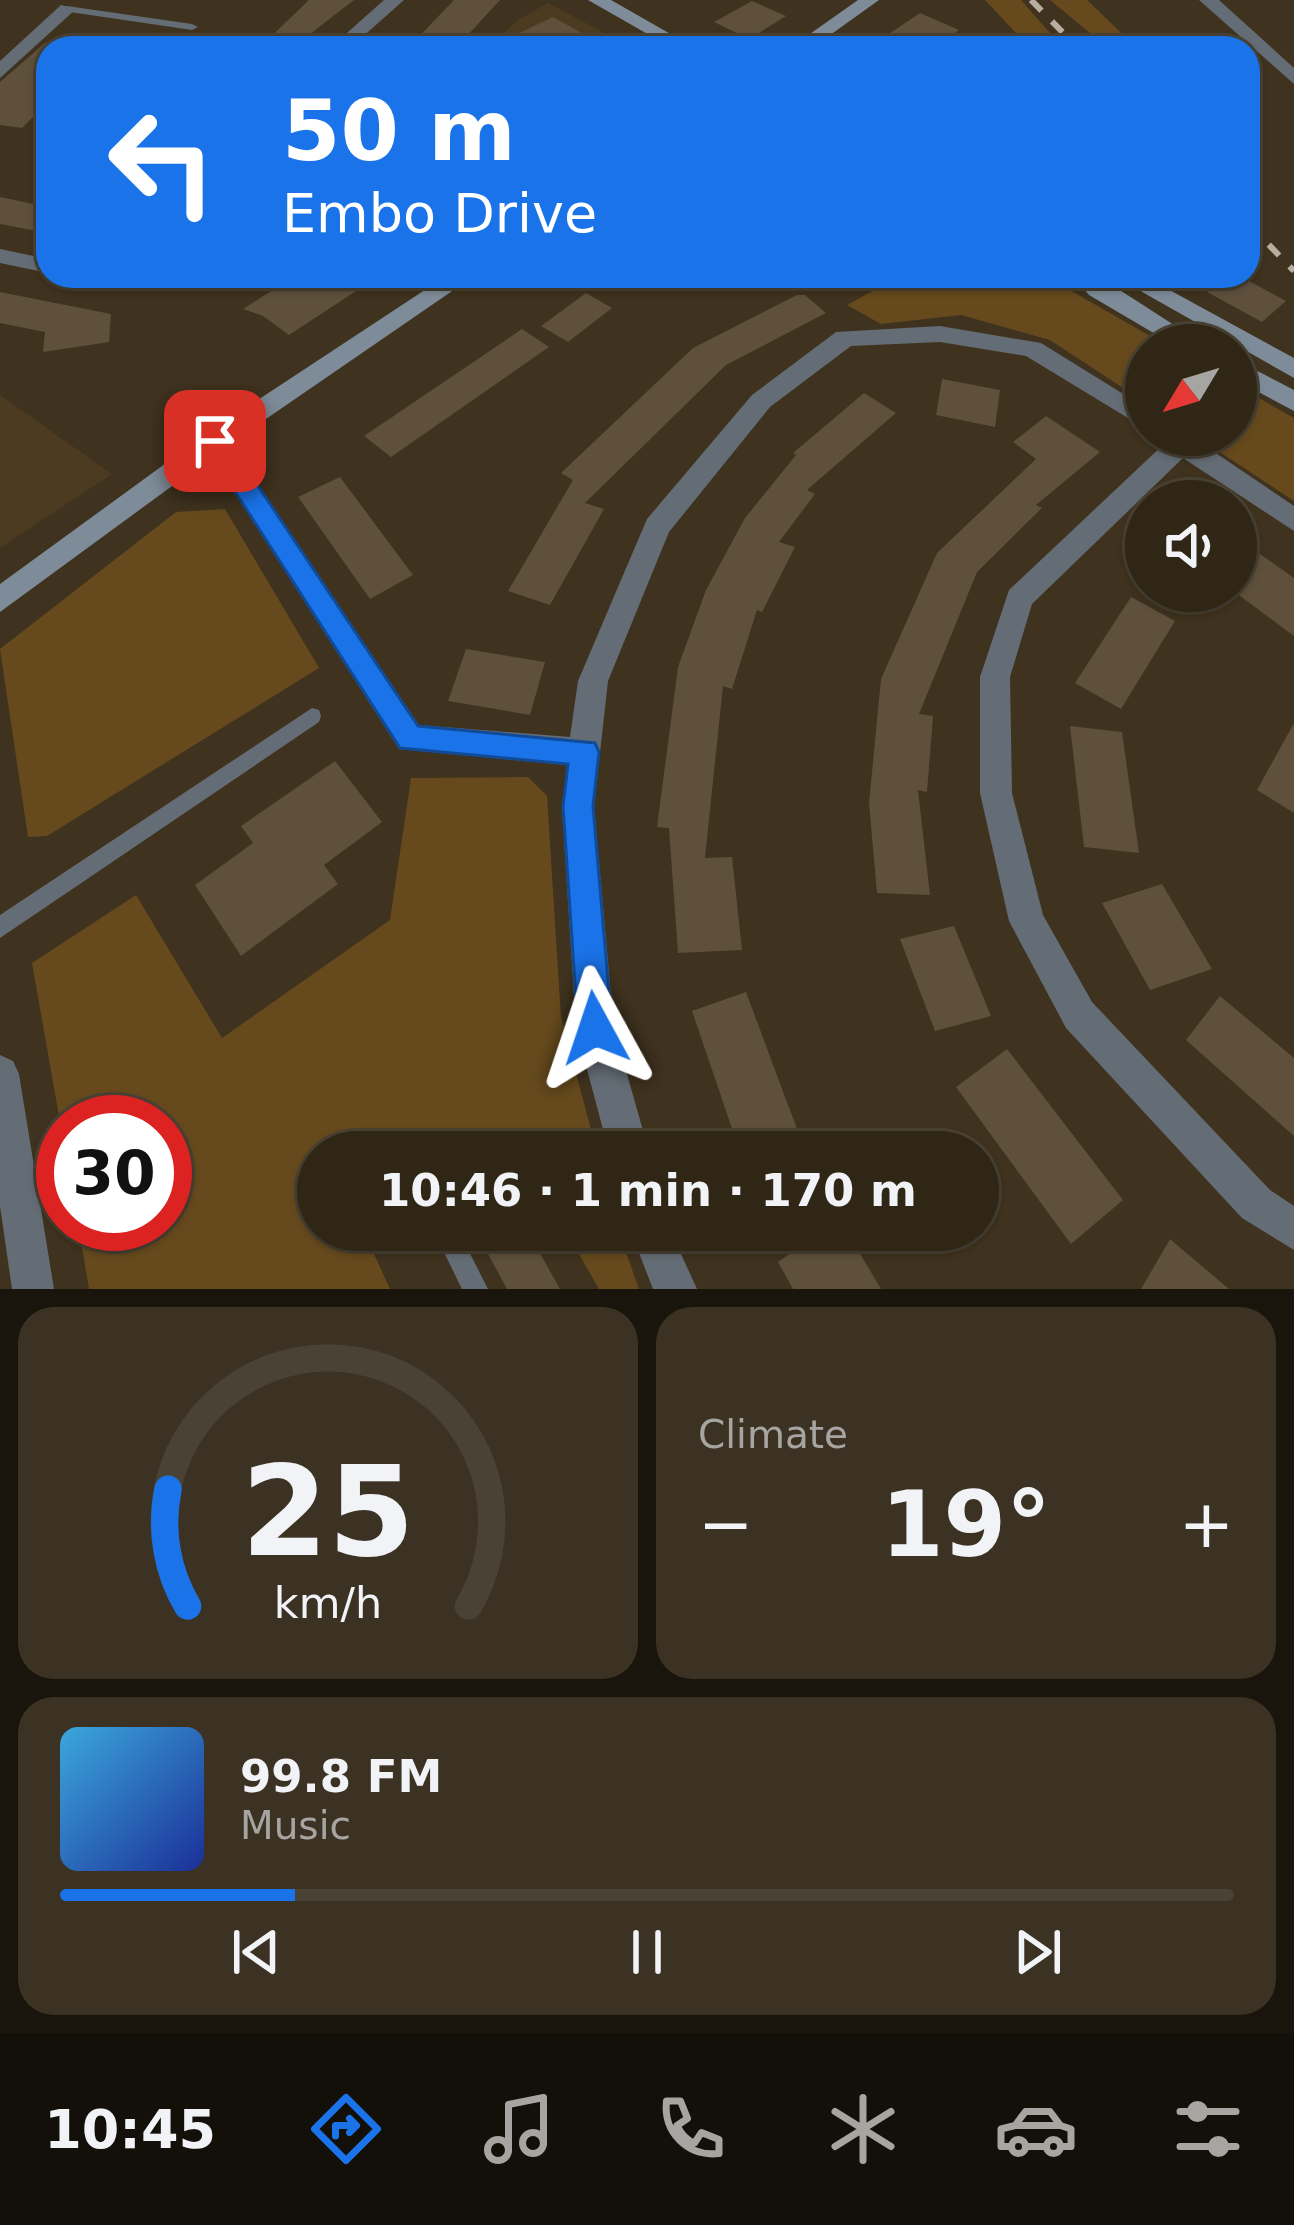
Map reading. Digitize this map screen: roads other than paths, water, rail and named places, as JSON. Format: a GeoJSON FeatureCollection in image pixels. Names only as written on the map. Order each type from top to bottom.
{"type":"FeatureCollection","features":[{"type":"Feature","properties":{"kind":"street"},"geometry":{"type":"LineString","coordinates":[[353,36],[395,0]]}},
{"type":"Feature","properties":{"kind":"street"},"geometry":{"type":"LineString","coordinates":[[597,0],[664,36]]}},
{"type":"Feature","properties":{"kind":"street"},"geometry":{"type":"LineString","coordinates":[[817,36],[870,0]]}},
{"type":"Feature","properties":{"kind":"street"},"geometry":{"type":"LineString","coordinates":[[1208,0],[1248,36]]}},
{"type":"Feature","properties":{"kind":"street"},"geometry":{"type":"LineString","coordinates":[[39,36],[68,10]]}},
{"type":"Feature","properties":{"kind":"street"},"geometry":{"type":"LineString","coordinates":[[0,72],[36,39]]}},
{"type":"Feature","properties":{"kind":"street"},"geometry":{"type":"LineString","coordinates":[[1260,47],[1294,78]]}},
{"type":"Feature","properties":{"kind":"street"},"geometry":{"type":"LineString","coordinates":[[0,256],[36,264]]}},
{"type":"Feature","properties":{"kind":"street"},"geometry":{"type":"LineString","coordinates":[[0,600],[215,441],[444,288]]}},
{"type":"Feature","properties":{"kind":"street"},"geometry":{"type":"LineString","coordinates":[[1095,288],[1156,324]]}},
{"type":"Feature","properties":{"kind":"street"},"geometry":{"type":"LineString","coordinates":[[1148,288],[1294,369]]}},
{"type":"Feature","properties":{"kind":"street"},"geometry":{"type":"LineString","coordinates":[[622,1131],[595,1028],[578,806],[593,681],[657,526],[760,401],[845,338],[940,334],[1033,349],[1125,407]]}},
{"type":"Feature","properties":{"kind":"street"},"geometry":{"type":"LineString","coordinates":[[1257,381],[1294,402]]}},
{"type":"Feature","properties":{"kind":"street"},"geometry":{"type":"LineString","coordinates":[[215,441],[410,739],[584,752]]}},
{"type":"Feature","properties":{"kind":"street"},"geometry":{"type":"LineString","coordinates":[[1159,456],[1019,598],[994,677],[996,793],[1027,921],[1079,1015],[1256,1204],[1294,1230]]}},
{"type":"Feature","properties":{"kind":"street"},"geometry":{"type":"LineString","coordinates":[[1201,456],[1294,520]]}},
{"type":"Feature","properties":{"kind":"street"},"geometry":{"type":"LineString","coordinates":[[0,1074],[33,1289]]}},
{"type":"Feature","properties":{"kind":"street"},"geometry":{"type":"LineString","coordinates":[[656,1251],[676,1289]]}},
{"type":"Feature","properties":{"kind":"lane"},"geometry":{"type":"LineString","coordinates":[[68,10],[192,28]]}},
{"type":"Feature","properties":{"kind":"lane"},"geometry":{"type":"LineString","coordinates":[[0,927],[312,716]]}},
{"type":"Feature","properties":{"kind":"lane"},"geometry":{"type":"LineString","coordinates":[[456,1251],[476,1289]]}},
{"type":"Feature","properties":{"kind":"railway"},"geometry":{"type":"LineString","coordinates":[[1031,0],[1066,36]]}},
{"type":"Feature","properties":{"kind":"railway"},"geometry":{"type":"LineString","coordinates":[[1260,236],[1294,271]]}}]}
